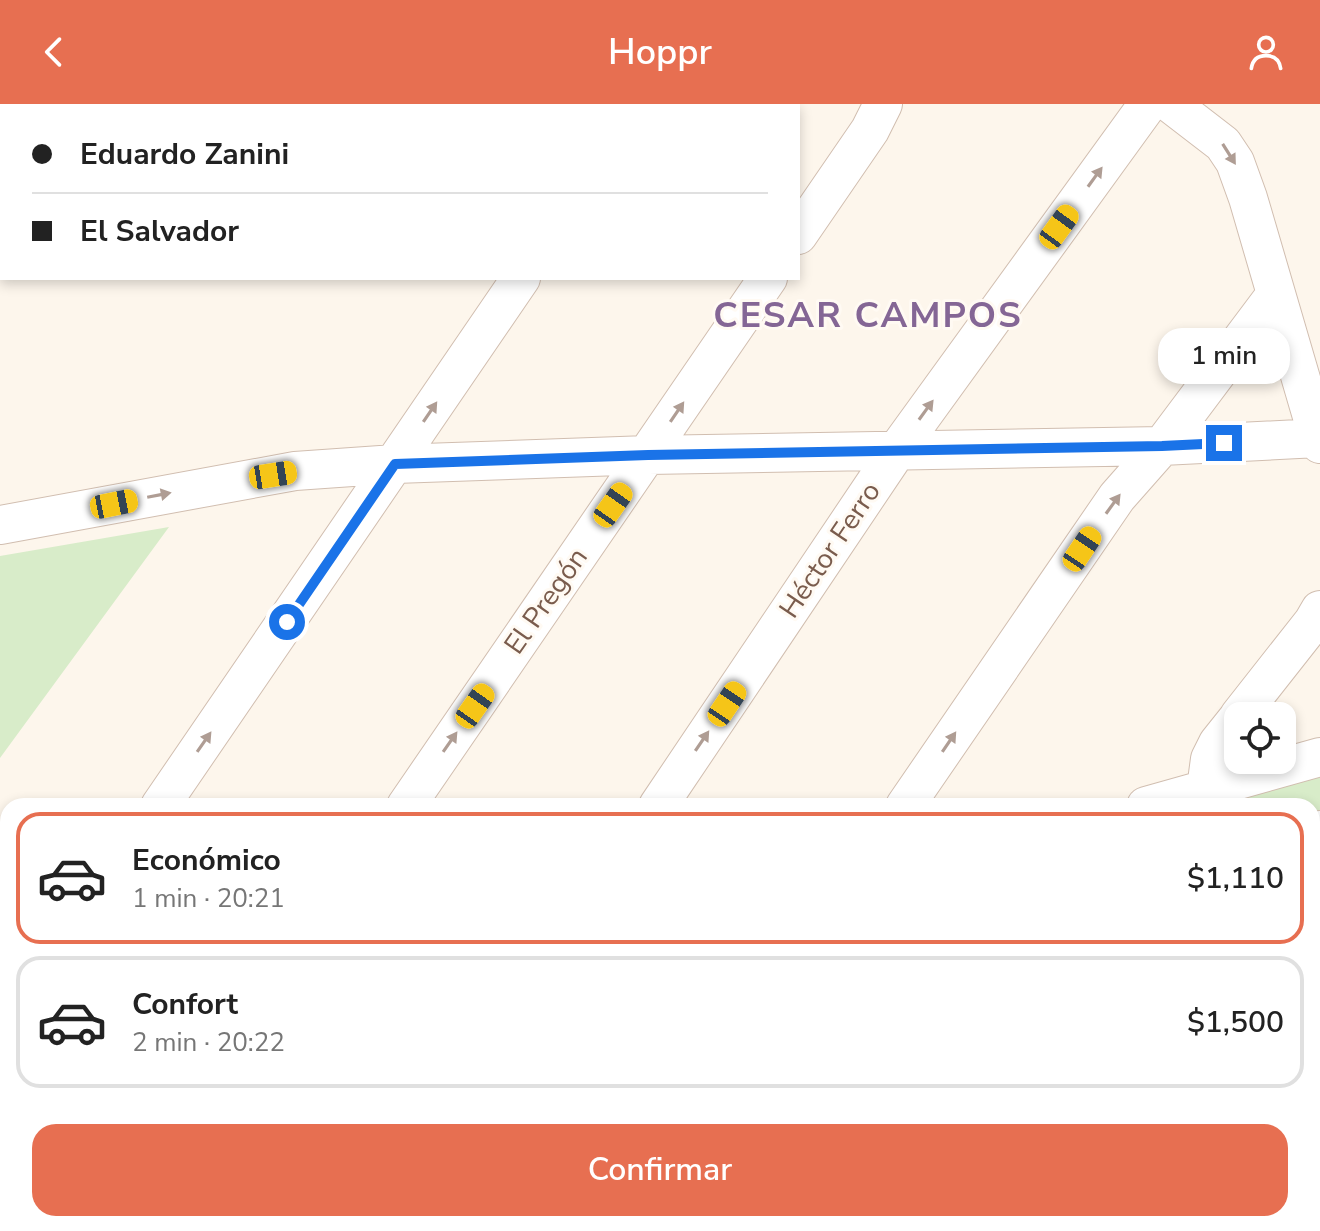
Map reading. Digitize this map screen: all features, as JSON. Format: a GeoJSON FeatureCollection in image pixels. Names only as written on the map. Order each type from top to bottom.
{"type":"FeatureCollection","features":[{"type":"Feature","properties":{"kind":"street"},"geometry":{"type":"LineString","coordinates":[[800,232],[870,130],[883,104]]}},
{"type":"Feature","properties":{"kind":"street","name":"Héctor Ferro"},"geometry":{"type":"LineString","coordinates":[[663,798],[898,449],[1148,104]]}},
{"type":"Feature","properties":{"kind":"street"},"geometry":{"type":"LineString","coordinates":[[0,525],[295,471],[395,464],[648,455],[1319,441],[1235,162],[1223,144],[1171,104]]}},
{"type":"Feature","properties":{"kind":"street"},"geometry":{"type":"LineString","coordinates":[[165,798],[520,280]]}},
{"type":"Feature","properties":{"kind":"street","name":"El Pregón"},"geometry":{"type":"LineString","coordinates":[[412,798],[767,280]]}},
{"type":"Feature","properties":{"kind":"street"},"geometry":{"type":"LineString","coordinates":[[910,798],[1117,497],[1162,446],[1276,294]]}},
{"type":"Feature","properties":{"kind":"street"},"geometry":{"type":"LineString","coordinates":[[1251,702],[1320,610]]}},
{"type":"Feature","properties":{"kind":"street"},"geometry":{"type":"LineString","coordinates":[[1206,789],[1210,759],[1224,736]]}},
{"type":"Feature","properties":{"kind":"street"},"geometry":{"type":"LineString","coordinates":[[1174,798],[1320,757]]}},
{"type":"Feature","properties":{"kind":"green space"},"geometry":{"type":"Polygon","coordinates":[[[169,527],[0,758],[0,556],[169,527]]]}},
{"type":"Feature","properties":{"kind":"green space"},"geometry":{"type":"Polygon","coordinates":[[[1320,768],[1320,798],[1222,798],[1320,768]]]}},
{"type":"Feature","properties":{"kind":"district","name":"CESAR CAMPOS"},"geometry":{"type":"Point","coordinates":[868,315]}},
{"type":"Feature","properties":{"kind":"route"},"geometry":{"type":"LineString","coordinates":[[287,622],[395,464],[648,455],[1224,443]]}}]}
